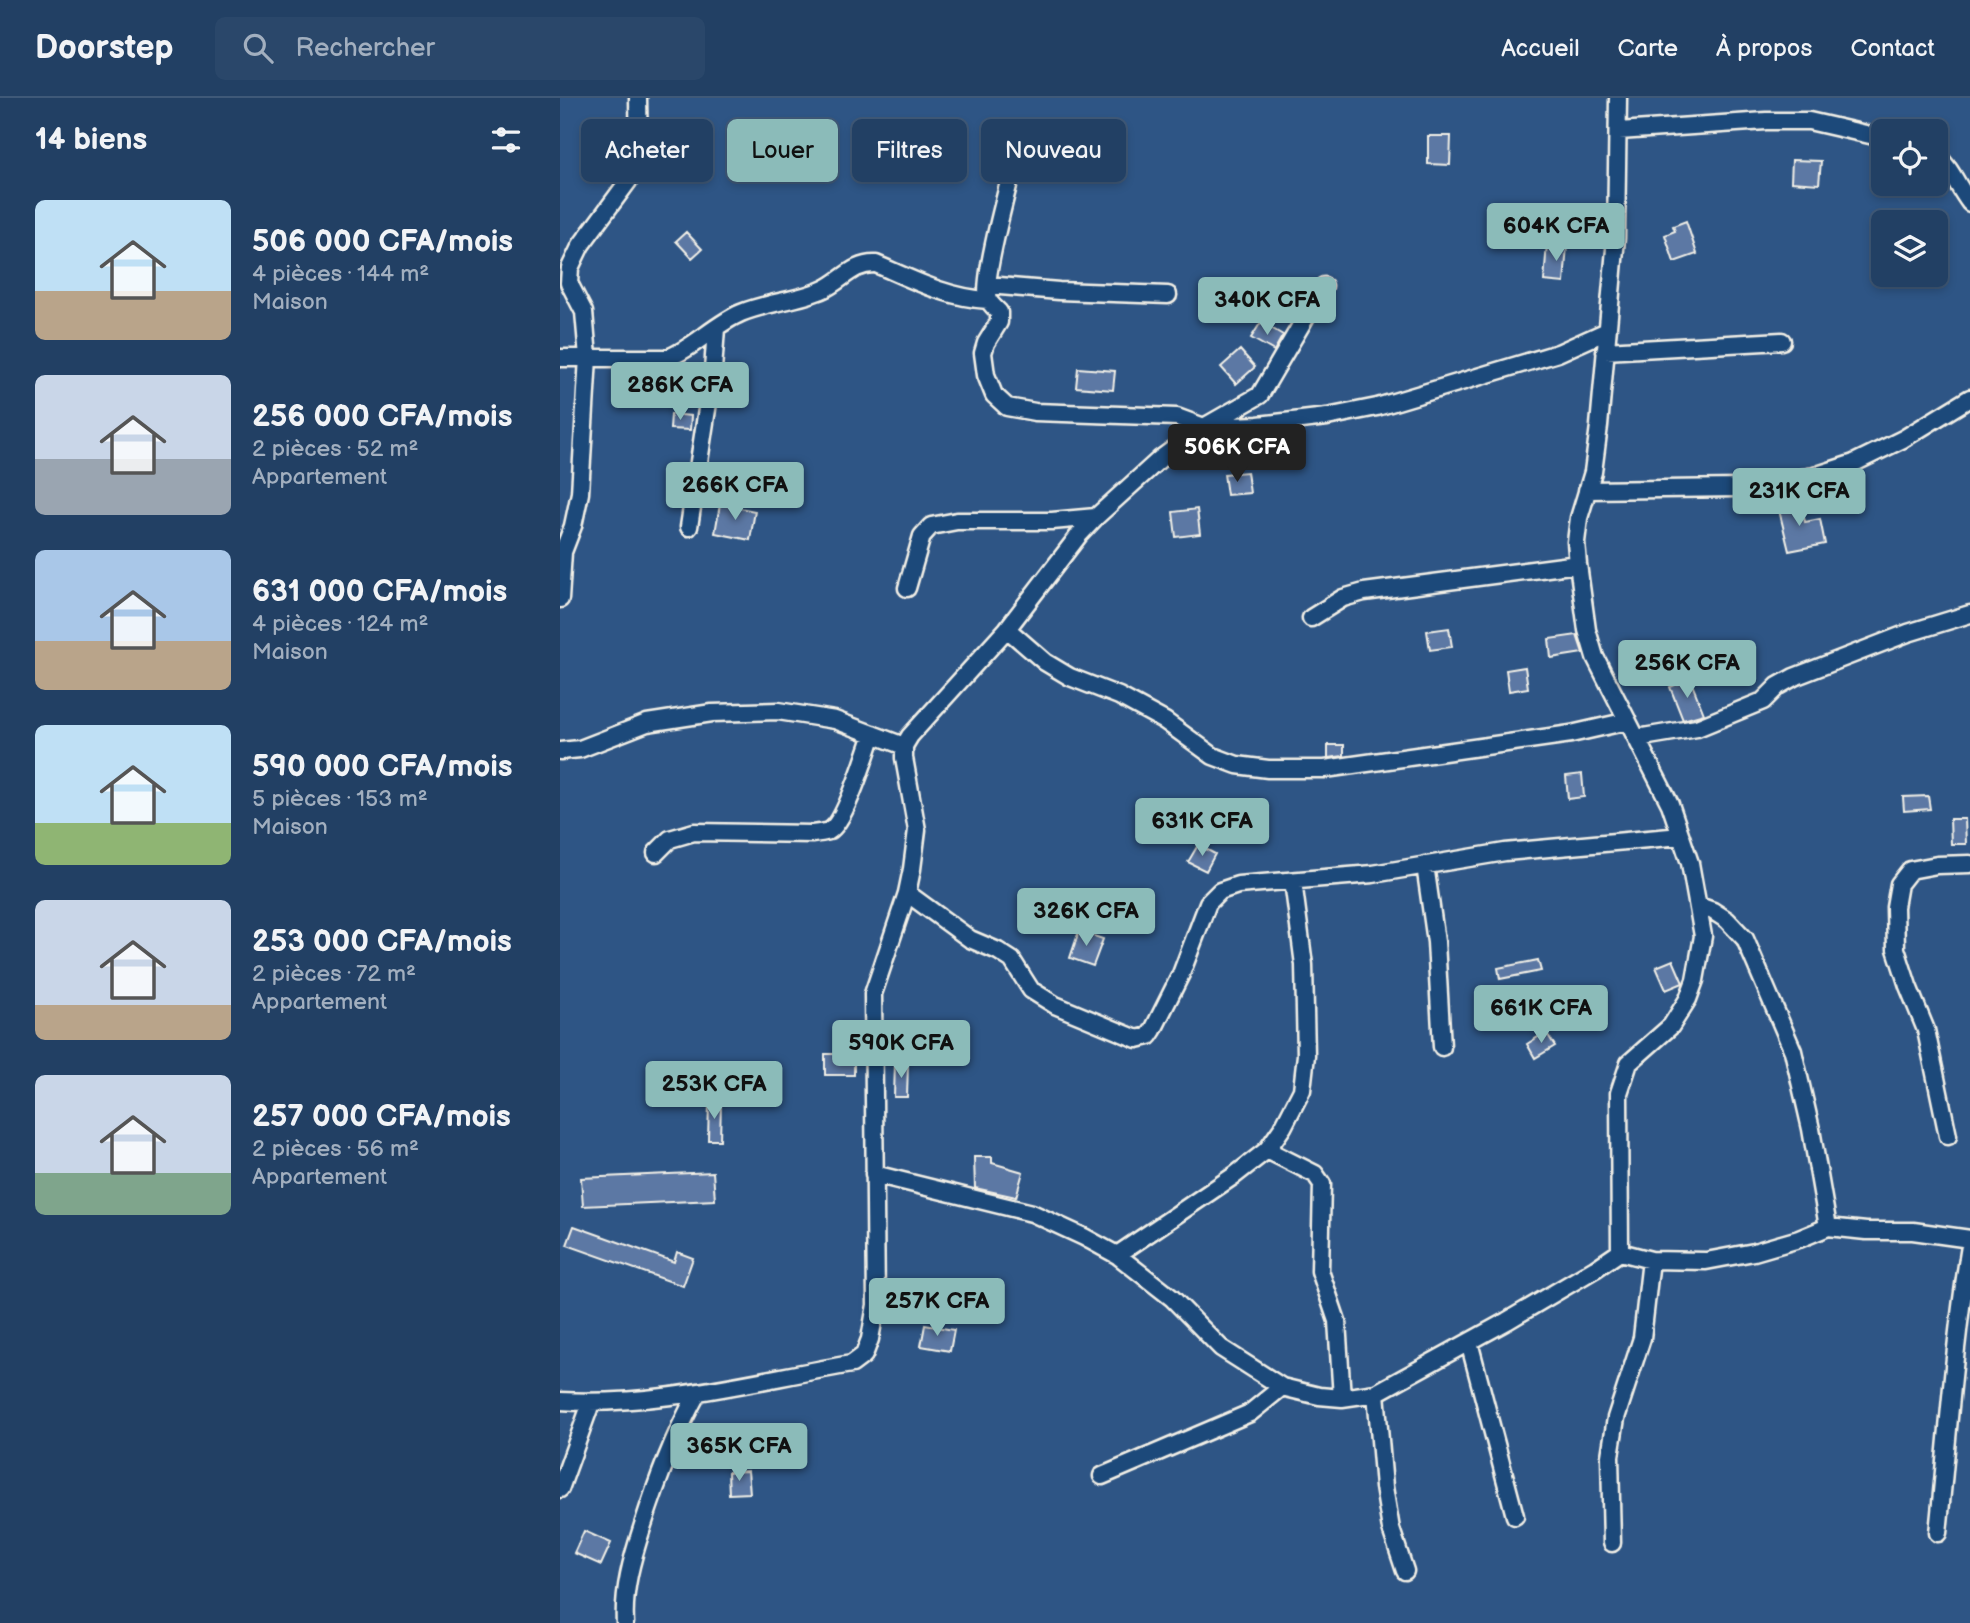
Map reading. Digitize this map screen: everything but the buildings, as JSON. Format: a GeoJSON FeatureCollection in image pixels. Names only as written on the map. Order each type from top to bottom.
{"type":"FeatureCollection","features":[{"type":"Feature","properties":{"kind":"street"},"geometry":{"type":"LineString","coordinates":[[560,599],[563,551],[573,526],[580,493],[588,357],[584,312],[569,283],[570,268],[581,245],[632,176],[639,155],[638,98]]}},
{"type":"Feature","properties":{"kind":"street"},"geometry":{"type":"LineString","coordinates":[[1618,98],[1616,237],[1599,426],[1593,472],[1579,518],[1576,542],[1578,564],[1587,631],[1595,657],[1670,804],[1690,863],[1703,936],[1695,980],[1688,999],[1671,1026],[1629,1063],[1619,1093],[1620,1252]]}},
{"type":"Feature","properties":{"kind":"street"},"geometry":{"type":"LineString","coordinates":[[1619,131],[1766,121],[1809,121],[1871,135]]}},
{"type":"Feature","properties":{"kind":"street"},"geometry":{"type":"LineString","coordinates":[[1948,166],[1970,203]]}},
{"type":"Feature","properties":{"kind":"street"},"geometry":{"type":"LineString","coordinates":[[1010,182],[990,263],[988,292],[999,312],[999,322],[983,353],[986,375],[994,396],[1007,407],[1035,412],[1177,417],[1205,427],[1258,425],[1327,417],[1377,407],[1558,354],[1607,331]]}},
{"type":"Feature","properties":{"kind":"street"},"geometry":{"type":"LineString","coordinates":[[560,358],[667,358],[680,354],[695,341],[741,313],[826,288],[864,264],[876,264],[967,299],[988,292],[1059,291],[1168,295]]}},
{"type":"Feature","properties":{"kind":"street"},"geometry":{"type":"LineString","coordinates":[[560,1401],[591,1403],[697,1394],[852,1364],[864,1355],[870,1339],[876,1305],[873,994],[908,893],[917,830],[904,746],[909,736],[1007,629],[1079,535],[1096,517],[1160,459],[1205,427],[1260,395],[1324,286]]}},
{"type":"Feature","properties":{"kind":"street"},"geometry":{"type":"LineString","coordinates":[[689,527],[713,370],[716,328]]}},
{"type":"Feature","properties":{"kind":"street"},"geometry":{"type":"LineString","coordinates":[[1605,351],[1782,341]]}},
{"type":"Feature","properties":{"kind":"street"},"geometry":{"type":"LineString","coordinates":[[1587,490],[1740,488],[1814,476],[1854,463],[1903,439],[1970,398]]}},
{"type":"Feature","properties":{"kind":"street"},"geometry":{"type":"LineString","coordinates":[[907,588],[922,536],[931,526],[957,521],[1052,522],[1096,517]]}},
{"type":"Feature","properties":{"kind":"street"},"geometry":{"type":"LineString","coordinates":[[1311,618],[1343,598],[1364,592],[1578,564]]}},
{"type":"Feature","properties":{"kind":"street"},"geometry":{"type":"LineString","coordinates":[[1637,738],[1697,727],[1762,701],[1778,686],[1794,677],[1908,633],[1970,614]]}},
{"type":"Feature","properties":{"kind":"street"},"geometry":{"type":"LineString","coordinates":[[1007,629],[1045,662],[1070,677],[1119,696],[1165,720],[1213,756],[1237,765],[1268,769],[1325,769],[1571,734],[1628,721]]}},
{"type":"Feature","properties":{"kind":"street"},"geometry":{"type":"LineString","coordinates":[[561,756],[647,723],[712,713],[778,711],[835,720],[904,746]]}},
{"type":"Feature","properties":{"kind":"street"},"geometry":{"type":"LineString","coordinates":[[656,853],[670,839],[694,832],[812,834],[829,831],[838,822],[849,800],[873,734]]}},
{"type":"Feature","properties":{"kind":"street"},"geometry":{"type":"LineString","coordinates":[[908,893],[970,939],[1012,960],[1031,990],[1055,1005],[1137,1039],[1149,1036],[1153,1030],[1181,974],[1208,903],[1220,891],[1238,885],[1373,874],[1505,852],[1681,836]]}},
{"type":"Feature","properties":{"kind":"street"},"geometry":{"type":"LineString","coordinates":[[1948,1136],[1926,1030],[1896,949],[1895,907],[1899,884],[1910,870],[1937,865],[1970,864]]}},
{"type":"Feature","properties":{"kind":"street"},"geometry":{"type":"LineString","coordinates":[[1425,866],[1436,942],[1442,1047]]}},
{"type":"Feature","properties":{"kind":"street"},"geometry":{"type":"LineString","coordinates":[[1117,1255],[1235,1175],[1267,1150],[1283,1127],[1302,1090],[1306,1055],[1304,965],[1293,881]]}},
{"type":"Feature","properties":{"kind":"street"},"geometry":{"type":"LineString","coordinates":[[1699,906],[1727,920],[1745,939],[1793,1051],[1811,1129],[1828,1227]]}},
{"type":"Feature","properties":{"kind":"street"},"geometry":{"type":"LineString","coordinates":[[1267,1150],[1315,1174],[1322,1184],[1320,1271],[1337,1321],[1342,1398]]}},
{"type":"Feature","properties":{"kind":"street"},"geometry":{"type":"LineString","coordinates":[[874,1174],[1031,1213],[1117,1255],[1172,1298],[1221,1348],[1282,1387],[1319,1396],[1342,1398],[1376,1393],[1469,1342],[1620,1252],[1651,1260],[1706,1261],[1754,1252],[1828,1227],[1866,1231],[1913,1231],[1970,1239]]}},
{"type":"Feature","properties":{"kind":"street"},"geometry":{"type":"LineString","coordinates":[[1938,1532],[1959,1310],[1970,1247]]}},
{"type":"Feature","properties":{"kind":"street"},"geometry":{"type":"LineString","coordinates":[[1612,1543],[1610,1456],[1616,1418],[1642,1338],[1651,1260]]}},
{"type":"Feature","properties":{"kind":"street"},"geometry":{"type":"LineString","coordinates":[[1469,1342],[1515,1516]]}},
{"type":"Feature","properties":{"kind":"street"},"geometry":{"type":"LineString","coordinates":[[1102,1476],[1250,1413],[1282,1387]]}},
{"type":"Feature","properties":{"kind":"street"},"geometry":{"type":"LineString","coordinates":[[1376,1393],[1384,1487],[1391,1529],[1405,1571]]}},
{"type":"Feature","properties":{"kind":"street"},"geometry":{"type":"LineString","coordinates":[[625,1623],[624,1606],[634,1556],[662,1467],[679,1425],[697,1394]]}},
{"type":"Feature","properties":{"kind":"street"},"geometry":{"type":"LineString","coordinates":[[560,1489],[591,1403]]}}]}
